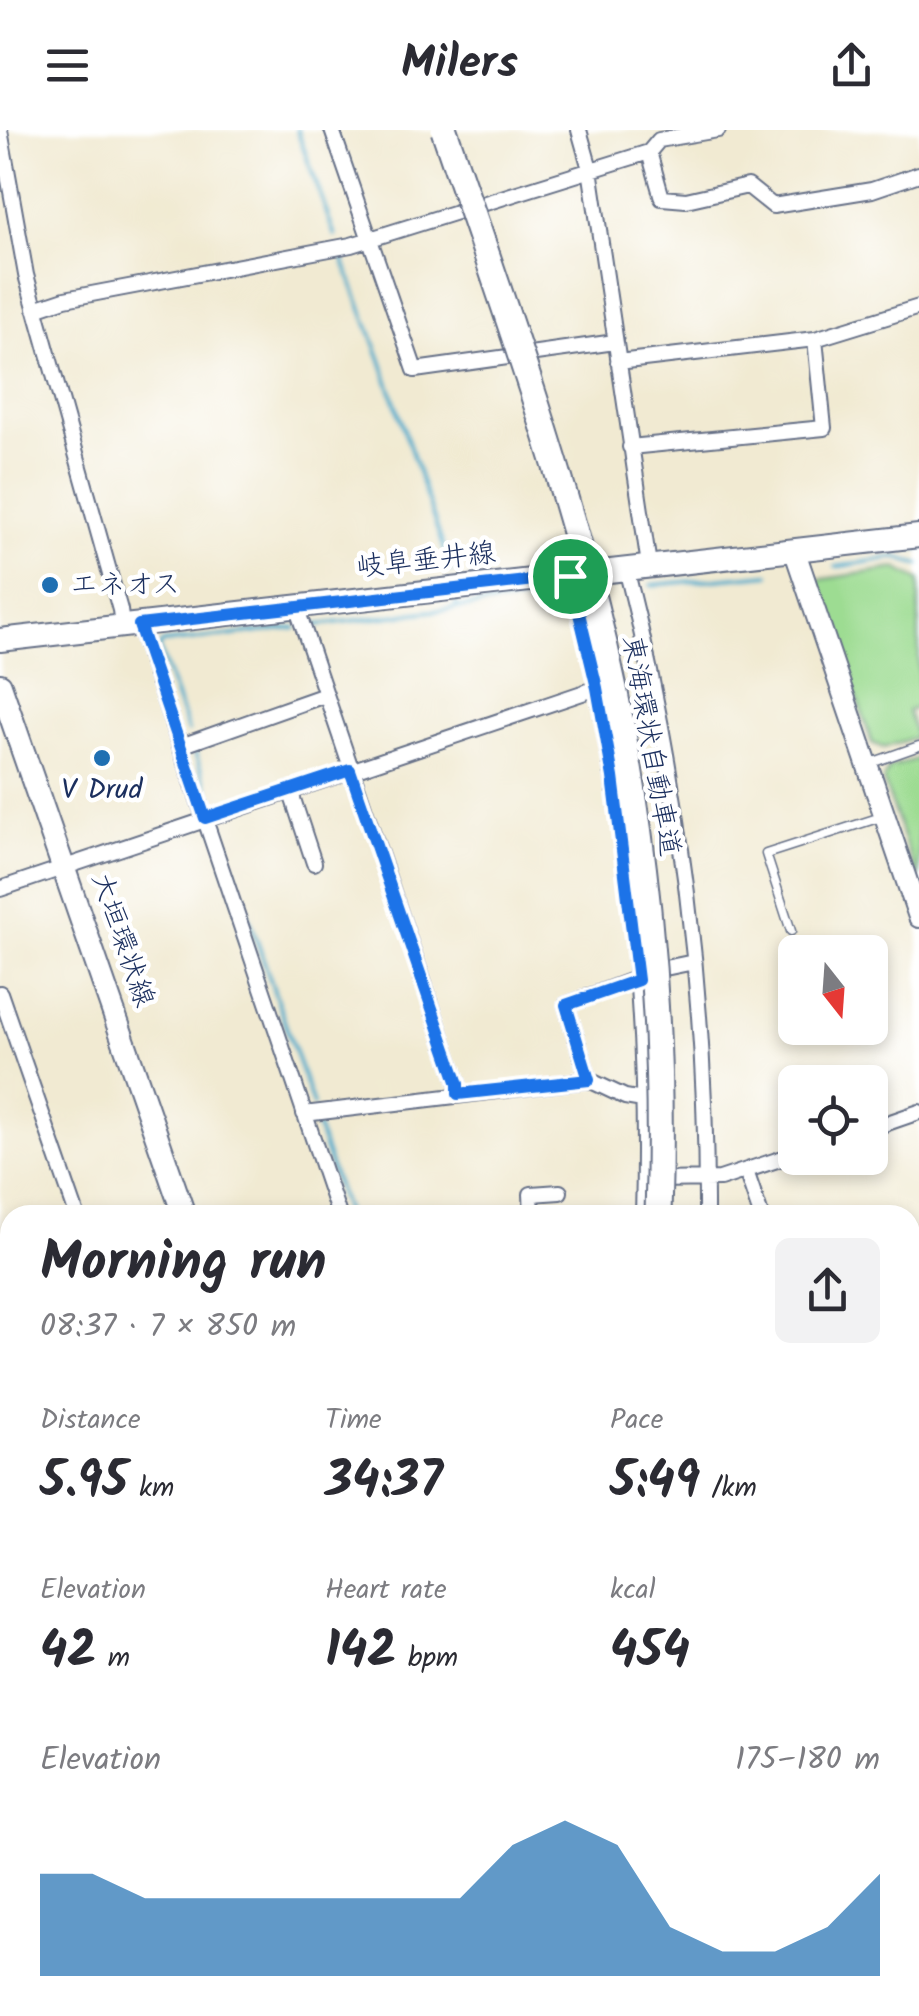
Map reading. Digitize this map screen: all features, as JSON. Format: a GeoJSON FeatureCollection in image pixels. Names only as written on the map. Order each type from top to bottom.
{"type":"FeatureCollection","features":[{"type":"Feature","properties":{"kind":"highway","name":"東海環状自動車道"},"geometry":{"type":"LineString","coordinates":[[444,130],[563,490],[596,609],[620,725],[639,841],[652,960],[658,1076],[658,1205]]}},
{"type":"Feature","properties":{"kind":"main road","name":"岐阜垂井線"},"geometry":{"type":"LineString","coordinates":[[0,640],[919,536]]}},
{"type":"Feature","properties":{"kind":"main road"},"geometry":{"type":"LineString","coordinates":[[795,552],[884,816],[914,890],[919,917]]}},
{"type":"Feature","properties":{"kind":"main road","name":"大垣環状線"},"geometry":{"type":"LineString","coordinates":[[0,685],[181,1205]]}},
{"type":"Feature","properties":{"kind":"street"},"geometry":{"type":"LineString","coordinates":[[0,130],[34,309],[120,610],[181,746],[336,1205]]}},
{"type":"Feature","properties":{"kind":"street"},"geometry":{"type":"LineString","coordinates":[[332,130],[415,370],[615,342]]}},
{"type":"Feature","properties":{"kind":"street"},"geometry":{"type":"LineString","coordinates":[[580,130],[590,168],[630,447],[638,566],[694,962],[706,1205]]}},
{"type":"Feature","properties":{"kind":"street"},"geometry":{"type":"LineString","coordinates":[[34,309],[65,298],[370,239],[649,152],[659,140],[718,130]]}},
{"type":"Feature","properties":{"kind":"street"},"geometry":{"type":"LineString","coordinates":[[649,152],[662,198],[686,200],[748,186],[773,206],[872,190],[919,174]]}},
{"type":"Feature","properties":{"kind":"street"},"geometry":{"type":"LineString","coordinates":[[618,362],[815,339],[919,307]]}},
{"type":"Feature","properties":{"kind":"street"},"geometry":{"type":"LineString","coordinates":[[630,447],[824,428],[815,339]]}},
{"type":"Feature","properties":{"kind":"street"},"geometry":{"type":"LineString","coordinates":[[570,576],[597,688],[625,858],[638,980],[643,1205]]}},
{"type":"Feature","properties":{"kind":"street"},"geometry":{"type":"LineString","coordinates":[[296,606],[458,1084],[458,1094]]}},
{"type":"Feature","properties":{"kind":"street"},"geometry":{"type":"LineString","coordinates":[[0,889],[597,688]]}},
{"type":"Feature","properties":{"kind":"street"},"geometry":{"type":"LineString","coordinates":[[181,746],[324,695]]}},
{"type":"Feature","properties":{"kind":"street"},"geometry":{"type":"LineString","coordinates":[[290,790],[314,863]]}},
{"type":"Feature","properties":{"kind":"street"},"geometry":{"type":"LineString","coordinates":[[589,1080],[566,1005],[665,968],[694,962]]}},
{"type":"Feature","properties":{"kind":"street"},"geometry":{"type":"LineString","coordinates":[[0,992],[74,1205]]}},
{"type":"Feature","properties":{"kind":"street"},"geometry":{"type":"LineString","coordinates":[[304,1114],[589,1080],[625,1097],[643,1100]]}},
{"type":"Feature","properties":{"kind":"street"},"geometry":{"type":"LineString","coordinates":[[888,1123],[919,1112]]}},
{"type":"Feature","properties":{"kind":"street"},"geometry":{"type":"LineString","coordinates":[[644,1180],[720,1179],[778,1160]]}},
{"type":"Feature","properties":{"kind":"street"},"geometry":{"type":"LineString","coordinates":[[746,1170],[758,1205]]}},
{"type":"Feature","properties":{"kind":"street"},"geometry":{"type":"LineString","coordinates":[[531,1205],[530,1194],[560,1192]]}},
{"type":"Feature","properties":{"kind":"lane"},"geometry":{"type":"LineString","coordinates":[[866,764],[919,746]]}},
{"type":"Feature","properties":{"kind":"lane"},"geometry":{"type":"LineString","coordinates":[[792,931],[766,854],[884,816]]}},
{"type":"Feature","properties":{"kind":"green space"},"geometry":{"type":"Polygon","coordinates":[[[896,568],[919,580],[919,707],[908,711],[916,737],[884,748],[872,743],[817,580],[896,568]]]}},
{"type":"Feature","properties":{"kind":"green space"},"geometry":{"type":"Polygon","coordinates":[[[919,758],[917,877],[883,780],[889,768],[919,758]]]}},
{"type":"Feature","properties":{"kind":"waterway"},"geometry":{"type":"LineString","coordinates":[[297,130],[335,236]]}},
{"type":"Feature","properties":{"kind":"waterway"},"geometry":{"type":"LineString","coordinates":[[343,259],[451,571]]}},
{"type":"Feature","properties":{"kind":"waterway"},"geometry":{"type":"LineString","coordinates":[[912,549],[919,548]]}},
{"type":"Feature","properties":{"kind":"waterway"},"geometry":{"type":"LineString","coordinates":[[836,567],[896,557],[919,565]]}},
{"type":"Feature","properties":{"kind":"waterway"},"geometry":{"type":"LineString","coordinates":[[651,585],[769,574]]}},
{"type":"Feature","properties":{"kind":"waterway"},"geometry":{"type":"LineString","coordinates":[[456,603],[457,608],[547,597]]}},
{"type":"Feature","properties":{"kind":"waterway"},"geometry":{"type":"LineString","coordinates":[[309,626],[457,608]]}},
{"type":"Feature","properties":{"kind":"waterway"},"geometry":{"type":"LineString","coordinates":[[188,731],[159,648],[163,643],[296,628]]}},
{"type":"Feature","properties":{"kind":"waterway"},"geometry":{"type":"LineString","coordinates":[[195,753],[214,808]]}},
{"type":"Feature","properties":{"kind":"waterway"},"geometry":{"type":"LineString","coordinates":[[216,821],[313,1105]]}},
{"type":"Feature","properties":{"kind":"waterway"},"geometry":{"type":"LineString","coordinates":[[314,1118],[344,1205]]}},
{"type":"Feature","properties":{"kind":"place","name":"エネオス"},"geometry":{"type":"Point","coordinates":[50,585]}},
{"type":"Feature","properties":{"kind":"place","name":"V Drud"},"geometry":{"type":"Point","coordinates":[102,758]}},
{"type":"Feature","properties":{"kind":"route"},"geometry":{"type":"LineString","coordinates":[[570,576],[613,777],[638,980],[566,1005],[589,1080],[458,1094],[458,1084],[350,770],[205,818],[139,625],[570,576]]}}]}
